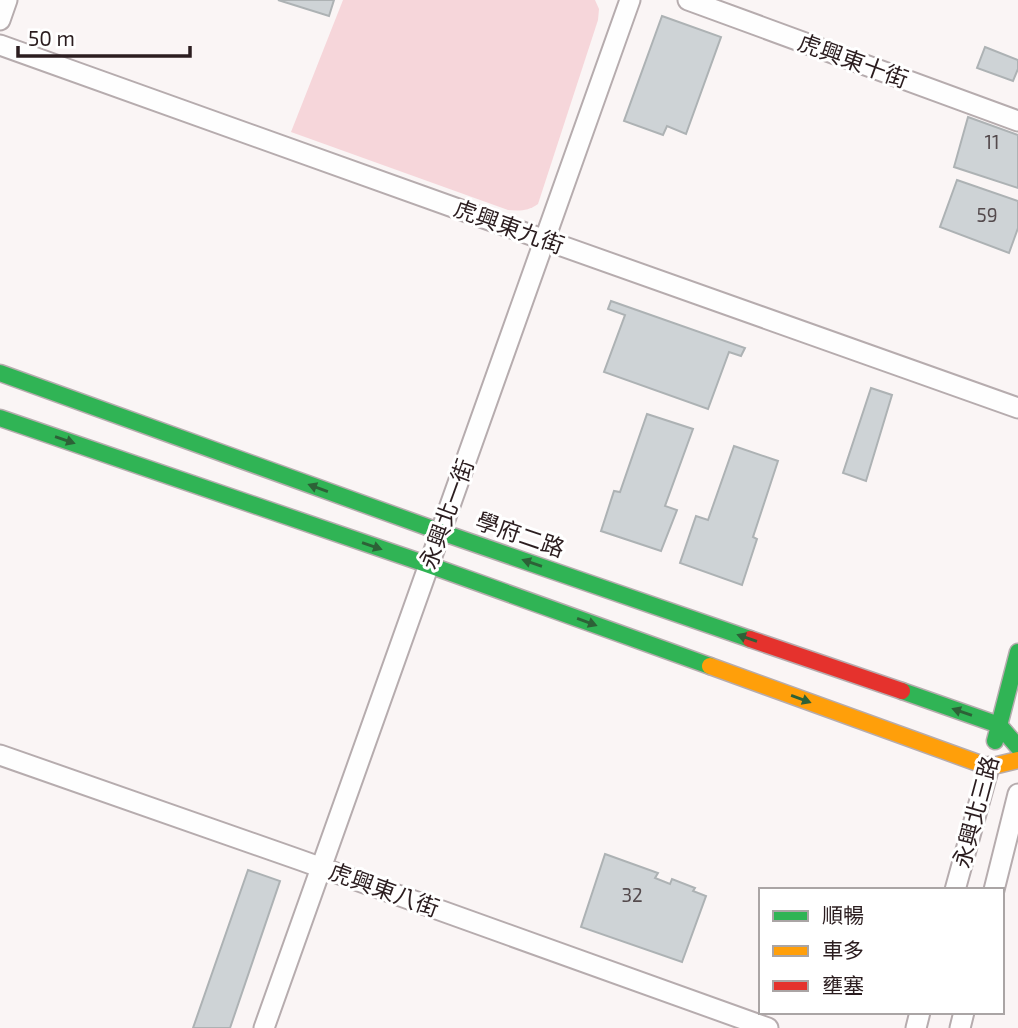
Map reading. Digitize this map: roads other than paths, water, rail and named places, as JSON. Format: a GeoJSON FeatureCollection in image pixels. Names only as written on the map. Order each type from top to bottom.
{"type":"FeatureCollection","features":[{"type":"Feature","properties":{"kind":"street"},"geometry":{"type":"LineString","coordinates":[[0,20],[7,0]]}},
{"type":"Feature","properties":{"kind":"street","name":"永興北一街"},"geometry":{"type":"LineString","coordinates":[[264,1028],[630,0]]}},
{"type":"Feature","properties":{"kind":"street","name":"虎興東十街"},"geometry":{"type":"LineString","coordinates":[[688,0],[1018,121]]}},
{"type":"Feature","properties":{"kind":"street","name":"虎興東九街"},"geometry":{"type":"LineString","coordinates":[[0,44],[1018,408]]}},
{"type":"Feature","properties":{"kind":"street","name":"學府二路"},"geometry":{"type":"LineString","coordinates":[[0,373],[441,532],[999,725]]}},
{"type":"Feature","properties":{"kind":"street"},"geometry":{"type":"LineString","coordinates":[[0,418],[429,565],[989,767],[1018,760]]}},
{"type":"Feature","properties":{"kind":"street","name":"永興北三路"},"geometry":{"type":"LineString","coordinates":[[956,888],[1018,652]]}},
{"type":"Feature","properties":{"kind":"street"},"geometry":{"type":"LineString","coordinates":[[999,725],[1018,747]]}},
{"type":"Feature","properties":{"kind":"street","name":"虎興東八街"},"geometry":{"type":"LineString","coordinates":[[0,755],[768,1028]]}},
{"type":"Feature","properties":{"kind":"street","name":"永興北三路"},"geometry":{"type":"LineString","coordinates":[[994,888],[1018,794]]}}]}
